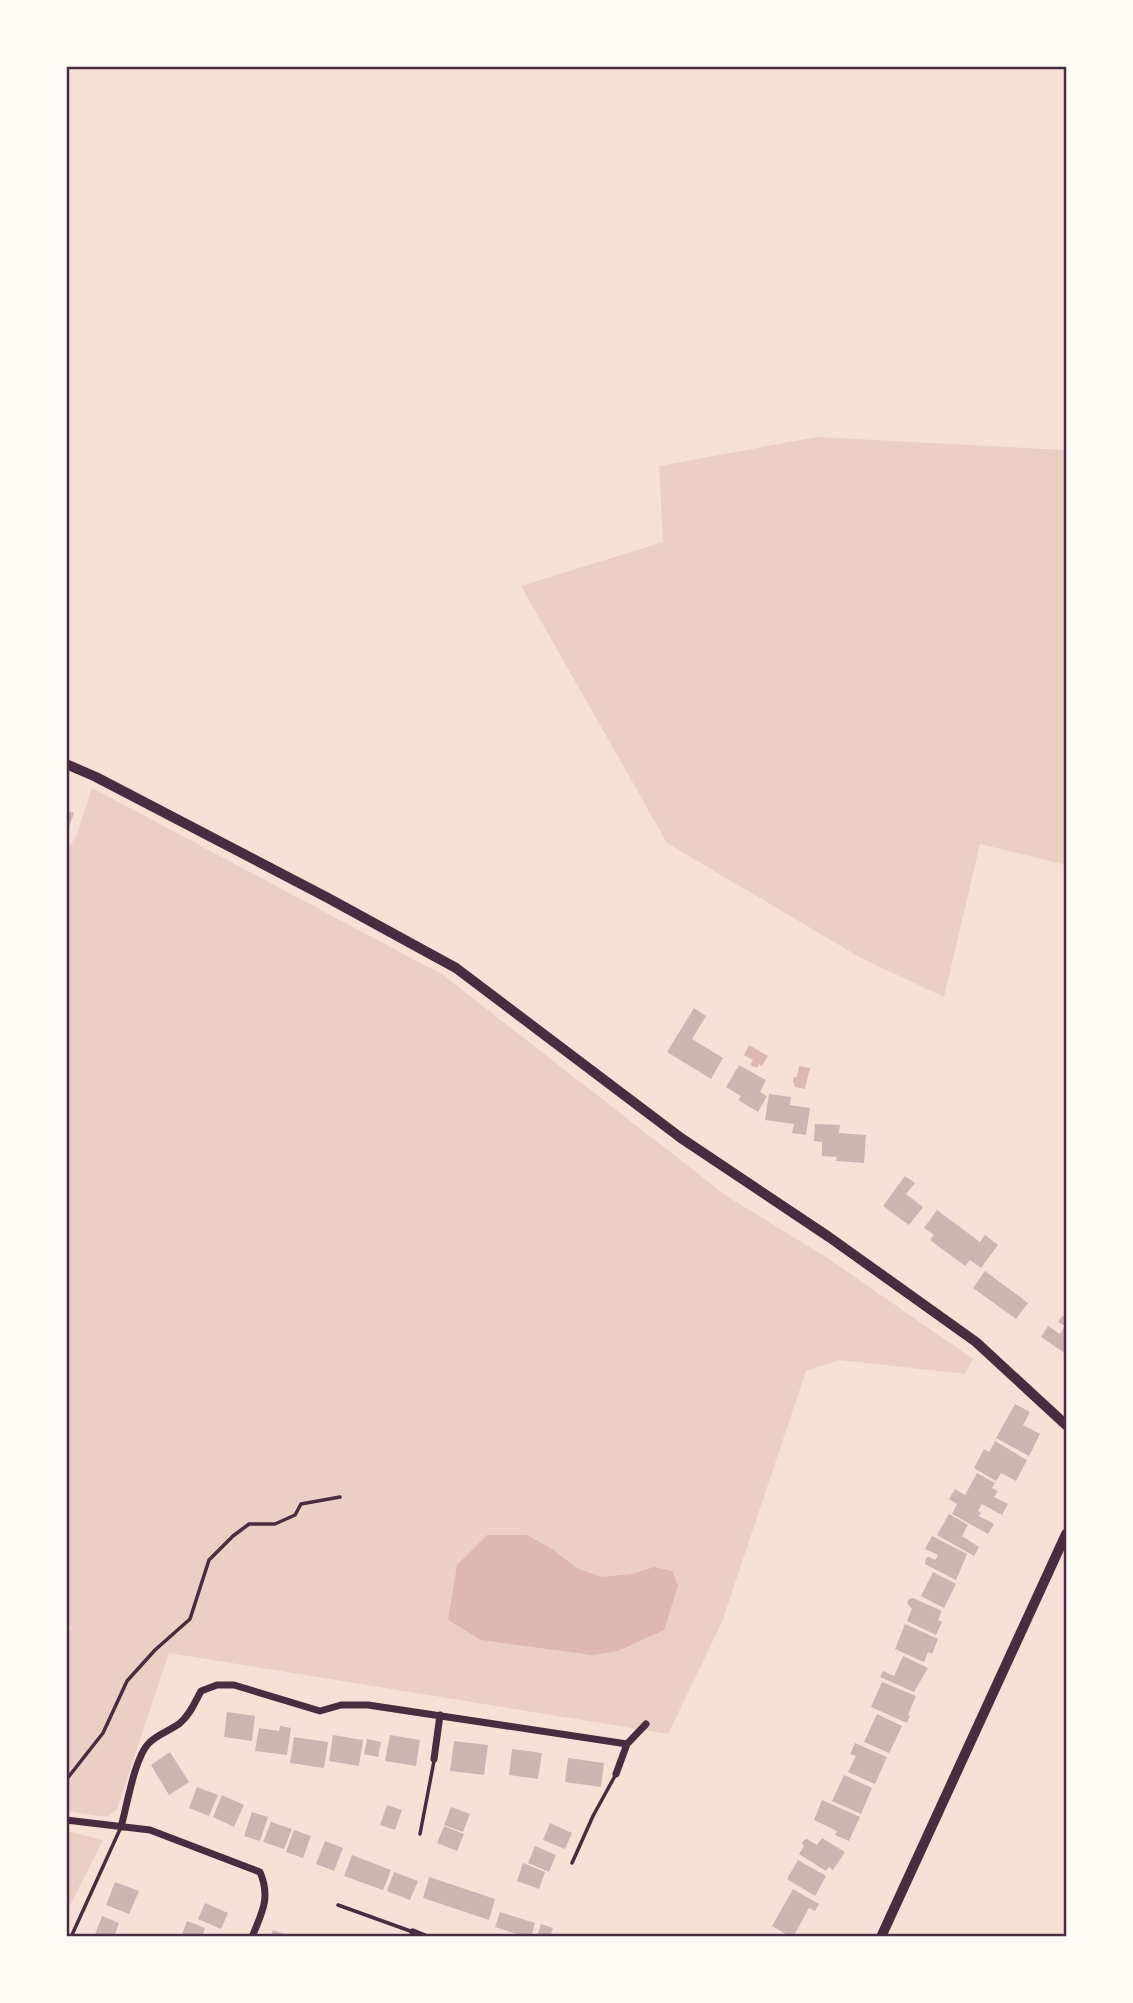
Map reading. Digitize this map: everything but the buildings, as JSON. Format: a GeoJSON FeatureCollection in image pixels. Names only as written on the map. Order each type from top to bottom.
{"type":"FeatureCollection","features":[{"type":"Feature","properties":{"kind":"street"},"geometry":{"type":"LineString","coordinates":[[66,764],[328,898],[456,968],[681,1138],[829,1237],[976,1342],[1066,1424]]}},
{"type":"Feature","properties":{"kind":"street"},"geometry":{"type":"LineString","coordinates":[[881,1937],[1066,1534]]}},
{"type":"Feature","properties":{"kind":"street"},"geometry":{"type":"LineString","coordinates":[[121,1827],[138,1764],[147,1745],[189,1713],[201,1691],[217,1685],[234,1685],[320,1711],[341,1705],[368,1705],[627,1744]]}},
{"type":"Feature","properties":{"kind":"street"},"geometry":{"type":"LineString","coordinates":[[434,1759],[440,1715]]}},
{"type":"Feature","properties":{"kind":"street"},"geometry":{"type":"LineString","coordinates":[[616,1774],[627,1744],[646,1724]]}},
{"type":"Feature","properties":{"kind":"street"},"geometry":{"type":"LineString","coordinates":[[66,1820],[150,1830],[260,1872],[266,1887],[264,1907],[252,1937]]}},
{"type":"Feature","properties":{"kind":"street"},"geometry":{"type":"LineString","coordinates":[[413,1932],[425,1937]]}},
{"type":"Feature","properties":{"kind":"lane"},"geometry":{"type":"LineString","coordinates":[[421,1834],[434,1759]]}},
{"type":"Feature","properties":{"kind":"lane"},"geometry":{"type":"LineString","coordinates":[[572,1863],[616,1774]]}},
{"type":"Feature","properties":{"kind":"lane"},"geometry":{"type":"LineString","coordinates":[[71,1937],[121,1827]]}},
{"type":"Feature","properties":{"kind":"lane"},"geometry":{"type":"LineString","coordinates":[[338,1905],[413,1932]]}},
{"type":"Feature","properties":{"kind":"path"},"geometry":{"type":"LineString","coordinates":[[66,1780],[103,1733],[127,1681],[155,1650],[191,1619],[209,1560],[249,1524],[275,1524],[295,1515],[302,1504],[340,1497]]}},
{"type":"Feature","properties":{"kind":"shaded area"},"geometry":{"type":"Polygon","coordinates":[[[817,437],[1063,450],[1066,457],[1066,865],[980,844],[944,997],[861,958],[667,843],[521,586],[663,542],[659,466],[817,437]]]}},
{"type":"Feature","properties":{"kind":"shaded area"},"geometry":{"type":"Polygon","coordinates":[[[92,788],[443,975],[728,1197],[826,1257],[973,1359],[965,1374],[839,1360],[806,1371],[722,1622],[668,1734],[169,1653],[117,1809],[107,1817],[67,1811],[66,1637],[71,1627],[66,1625],[66,852],[76,836],[92,788]]]}},
{"type":"Feature","properties":{"kind":"shaded area"},"geometry":{"type":"Polygon","coordinates":[[[749,1045],[768,1056],[762,1066],[759,1064],[757,1068],[750,1065],[753,1060],[744,1055],[749,1045]]]}},
{"type":"Feature","properties":{"kind":"shaded area"},"geometry":{"type":"Polygon","coordinates":[[[799,1066],[810,1068],[805,1089],[795,1087],[793,1081],[794,1077],[797,1077],[799,1066]]]}},
{"type":"Feature","properties":{"kind":"shaded area"},"geometry":{"type":"Polygon","coordinates":[[[487,1535],[527,1535],[552,1549],[578,1569],[602,1577],[632,1574],[654,1567],[672,1571],[678,1586],[664,1630],[618,1651],[592,1655],[481,1640],[448,1620],[457,1565],[487,1535]]]}},
{"type":"Feature","properties":{"kind":"shaded area"},"geometry":{"type":"Polygon","coordinates":[[[66,1831],[103,1840],[67,1911],[66,1831]]]}}]}
